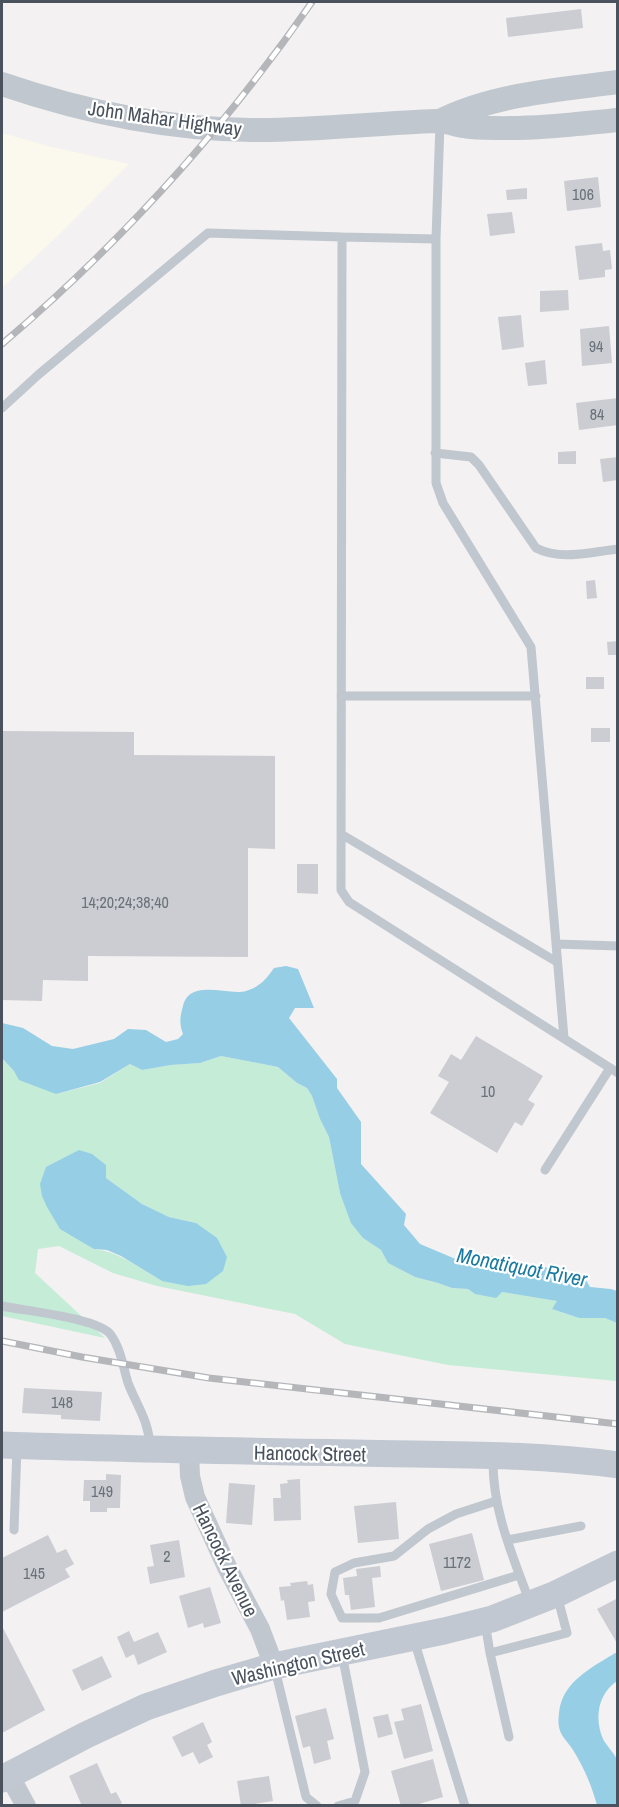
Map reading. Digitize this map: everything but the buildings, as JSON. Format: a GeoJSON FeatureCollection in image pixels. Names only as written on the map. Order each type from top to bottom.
{"type":"FeatureCollection","features":[{"type":"Feature","properties":{"kind":"main road","name":"Hancock Street"},"geometry":{"type":"LineString","coordinates":[[9,1445],[555,1458],[618,1465]]}},
{"type":"Feature","properties":{"kind":"main road","name":"Washington Street"},"geometry":{"type":"LineString","coordinates":[[5,1777],[146,1707],[274,1666],[484,1620],[531,1605],[613,1564]]}},
{"type":"Feature","properties":{"kind":"street","name":"John Mahar Highway"},"geometry":{"type":"LineString","coordinates":[[440,121],[460,111],[494,100],[618,82]]}},
{"type":"Feature","properties":{"kind":"street","name":"John Mahar Highway"},"geometry":{"type":"LineString","coordinates":[[2,84],[75,106],[141,119],[250,130],[317,129],[440,121],[463,126],[498,128],[618,120]]}},
{"type":"Feature","properties":{"kind":"street","name":"Hancock Avenue"},"geometry":{"type":"LineString","coordinates":[[189,1451],[190,1476],[195,1497],[227,1567],[260,1629],[274,1666]]}},
{"type":"Feature","properties":{"kind":"street"},"geometry":{"type":"LineString","coordinates":[[5,1777],[26,1806]]}},
{"type":"Feature","properties":{"kind":"lane"},"geometry":{"type":"LineString","coordinates":[[440,121],[436,239],[436,483],[443,503],[531,647],[564,1038]]}},
{"type":"Feature","properties":{"kind":"lane"},"geometry":{"type":"LineString","coordinates":[[2,408],[38,375],[208,233],[436,239]]}},
{"type":"Feature","properties":{"kind":"lane"},"geometry":{"type":"LineString","coordinates":[[342,237],[341,890],[349,902],[614,1071],[545,1170]]}},
{"type":"Feature","properties":{"kind":"lane"},"geometry":{"type":"LineString","coordinates":[[435,453],[471,457],[479,465],[536,548],[562,556],[618,549]]}},
{"type":"Feature","properties":{"kind":"lane"},"geometry":{"type":"LineString","coordinates":[[341,696],[536,696]]}},
{"type":"Feature","properties":{"kind":"lane"},"geometry":{"type":"LineString","coordinates":[[341,834],[557,962]]}},
{"type":"Feature","properties":{"kind":"lane"},"geometry":{"type":"LineString","coordinates":[[556,944],[618,946]]}},
{"type":"Feature","properties":{"kind":"lane"},"geometry":{"type":"LineString","coordinates":[[2,1306],[88,1322],[107,1330],[116,1343],[129,1384],[148,1429],[150,1450]]}},
{"type":"Feature","properties":{"kind":"lane"},"geometry":{"type":"LineString","coordinates":[[9,1445],[14,1530]]}},
{"type":"Feature","properties":{"kind":"lane"},"geometry":{"type":"LineString","coordinates":[[493,1456],[496,1501],[507,1540],[531,1605]]}},
{"type":"Feature","properties":{"kind":"lane"},"geometry":{"type":"LineString","coordinates":[[496,1501],[456,1514],[428,1529],[394,1556],[354,1563],[335,1572],[331,1594],[342,1618],[379,1618],[519,1575]]}},
{"type":"Feature","properties":{"kind":"lane"},"geometry":{"type":"LineString","coordinates":[[507,1540],[581,1526]]}},
{"type":"Feature","properties":{"kind":"lane"},"geometry":{"type":"LineString","coordinates":[[490,1653],[567,1633],[556,1594]]}},
{"type":"Feature","properties":{"kind":"lane"},"geometry":{"type":"LineString","coordinates":[[484,1620],[509,1737]]}},
{"type":"Feature","properties":{"kind":"lane"},"geometry":{"type":"LineString","coordinates":[[413,1637],[465,1806]]}},
{"type":"Feature","properties":{"kind":"lane"},"geometry":{"type":"LineString","coordinates":[[338,1806],[355,1801],[365,1772],[341,1652]]}},
{"type":"Feature","properties":{"kind":"lane"},"geometry":{"type":"LineString","coordinates":[[274,1666],[306,1797],[316,1806]]}},
{"type":"Feature","properties":{"kind":"shaded area"},"geometry":{"type":"Polygon","coordinates":[[[2,133],[129,164],[61,233],[2,288],[2,133]]]}},
{"type":"Feature","properties":{"kind":"green space"},"geometry":{"type":"Polygon","coordinates":[[[221,1056],[278,1067],[297,1083],[307,1088],[329,1137],[340,1193],[363,1238],[381,1250],[388,1263],[415,1277],[452,1288],[468,1289],[475,1294],[502,1292],[558,1301],[552,1309],[579,1318],[605,1318],[617,1323],[617,1381],[448,1365],[345,1344],[295,1314],[157,1286],[113,1273],[59,1246],[38,1249],[35,1273],[105,1338],[2,1316],[2,1058],[14,1071],[56,1094],[100,1083],[130,1064],[142,1070],[200,1063],[221,1056]],[[106,1178],[94,1249],[121,1257],[162,1281],[196,1223],[169,1217],[142,1204],[106,1178]]]}},
{"type":"Feature","properties":{"kind":"water","name":"Monatiquot River"},"geometry":{"type":"Polygon","coordinates":[[[286,966],[298,969],[314,1008],[295,1008],[289,1018],[337,1079],[337,1088],[361,1122],[361,1164],[406,1214],[404,1225],[420,1244],[458,1260],[472,1252],[583,1275],[590,1287],[617,1291],[617,1323],[605,1318],[579,1318],[552,1309],[557,1301],[502,1292],[496,1298],[475,1294],[468,1289],[452,1288],[415,1277],[388,1263],[381,1250],[363,1238],[351,1223],[340,1193],[329,1137],[312,1096],[307,1088],[297,1083],[278,1067],[221,1056],[200,1063],[142,1070],[130,1064],[100,1082],[56,1094],[19,1080],[2,1058],[2,1023],[23,1028],[52,1046],[73,1049],[114,1039],[128,1029],[146,1030],[166,1042],[178,1039],[183,1034],[180,1020],[183,1006],[193,993],[201,990],[246,991],[262,982],[274,968],[286,966]]]}},
{"type":"Feature","properties":{"kind":"water"},"geometry":{"type":"Polygon","coordinates":[[[79,1150],[92,1154],[106,1165],[106,1178],[142,1204],[169,1217],[196,1223],[217,1238],[227,1257],[223,1271],[206,1284],[188,1286],[162,1281],[121,1256],[107,1250],[94,1249],[60,1229],[42,1196],[40,1184],[46,1167],[79,1150]]]}},
{"type":"Feature","properties":{"kind":"water"},"geometry":{"type":"Polygon","coordinates":[[[617,1652],[617,1681],[602,1700],[598,1715],[603,1739],[618,1763],[617,1805],[597,1805],[581,1763],[563,1737],[559,1724],[559,1713],[561,1702],[572,1684],[589,1669],[617,1652]]]}},
{"type":"Feature","properties":{"kind":"railway"},"geometry":{"type":"LineString","coordinates":[[2,344],[88,266],[168,183],[243,95],[312,2]]}},
{"type":"Feature","properties":{"kind":"railway"},"geometry":{"type":"LineString","coordinates":[[2,1341],[209,1378],[618,1424]]}}]}
